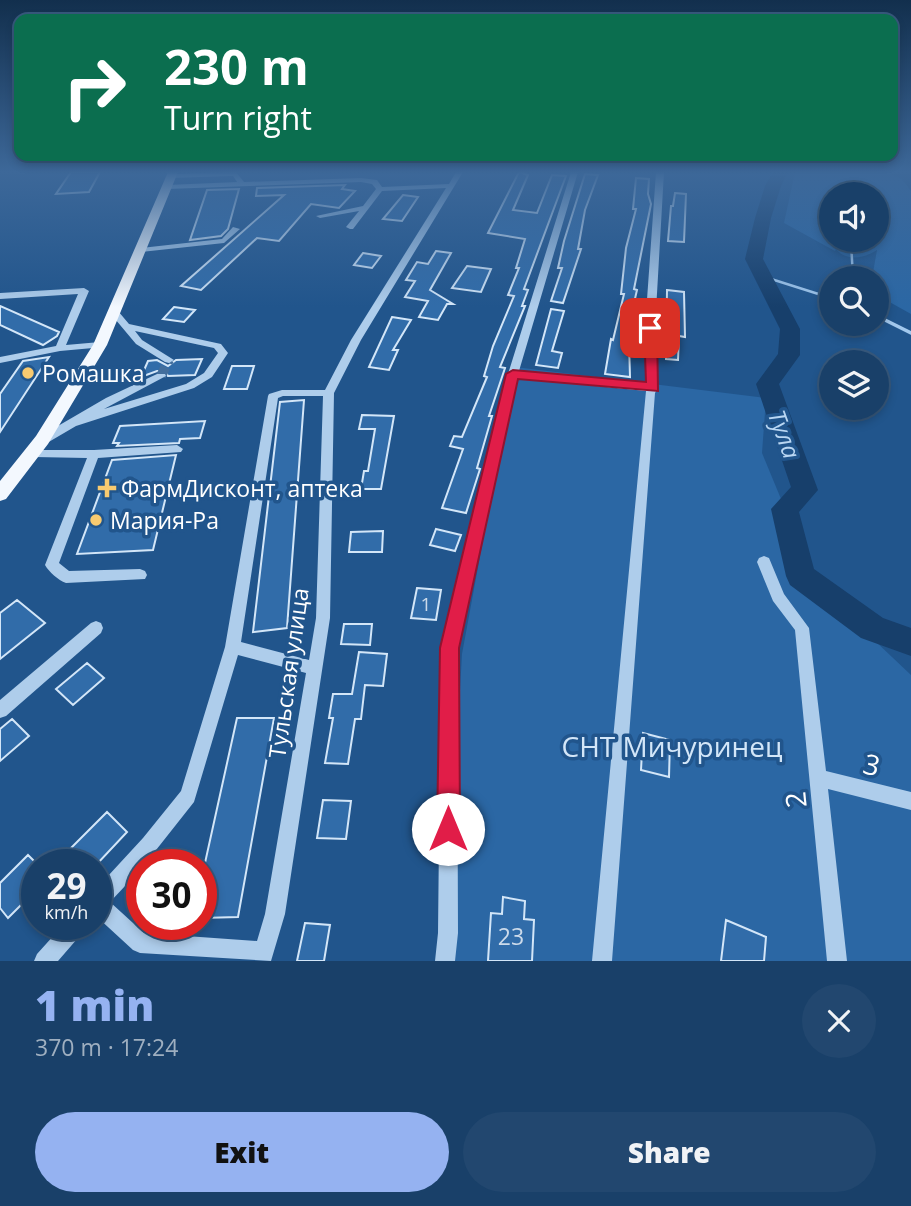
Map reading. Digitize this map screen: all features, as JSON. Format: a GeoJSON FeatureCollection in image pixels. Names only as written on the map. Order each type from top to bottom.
{"type":"FeatureCollection","features":[{"type":"Feature","properties":{"kind":"main road"},"geometry":{"type":"LineString","coordinates":[[0,494],[38,446],[100,345],[155,217]]}},
{"type":"Feature","properties":{"kind":"street"},"geometry":{"type":"LineString","coordinates":[[350,227],[357,217]]}},
{"type":"Feature","properties":{"kind":"street","name":"Тульская улица"},"geometry":{"type":"LineString","coordinates":[[262,956],[275,914],[323,618],[329,393],[356,340],[432,217]]}},
{"type":"Feature","properties":{"kind":"street"},"geometry":{"type":"LineString","coordinates":[[445,961],[449,648],[513,374],[561,217]]}},
{"type":"Feature","properties":{"kind":"street"},"geometry":{"type":"LineString","coordinates":[[602,961],[650,393],[653,387],[650,328],[657,217]]}},
{"type":"Feature","properties":{"kind":"street"},"geometry":{"type":"LineString","coordinates":[[141,250],[224,241],[236,229]]}},
{"type":"Feature","properties":{"kind":"street"},"geometry":{"type":"LineString","coordinates":[[0,296],[84,291],[61,348]]}},
{"type":"Feature","properties":{"kind":"street"},"geometry":{"type":"LineString","coordinates":[[115,313],[139,342],[169,360]]}},
{"type":"Feature","properties":{"kind":"street"},"geometry":{"type":"LineString","coordinates":[[69,424],[190,386],[208,375],[223,353],[217,346],[126,326]]}},
{"type":"Feature","properties":{"kind":"street"},"geometry":{"type":"LineString","coordinates":[[0,360],[61,348],[100,345]]}},
{"type":"Feature","properties":{"kind":"street"},"geometry":{"type":"LineString","coordinates":[[513,374],[653,387]]}},
{"type":"Feature","properties":{"kind":"street"},"geometry":{"type":"LineString","coordinates":[[38,446],[69,424],[161,376]]}},
{"type":"Feature","properties":{"kind":"street"},"geometry":{"type":"LineString","coordinates":[[112,886],[150,845],[188,796],[233,647],[273,396],[282,393],[329,393]]}},
{"type":"Feature","properties":{"kind":"street"},"geometry":{"type":"LineString","coordinates":[[38,446],[94,454],[177,449]]}},
{"type":"Feature","properties":{"kind":"street"},"geometry":{"type":"LineString","coordinates":[[94,454],[52,565],[66,577],[139,575]]}},
{"type":"Feature","properties":{"kind":"street","name":"2"},"geometry":{"type":"LineString","coordinates":[[764,562],[778,597],[802,628],[820,778],[837,961]]}},
{"type":"Feature","properties":{"kind":"street"},"geometry":{"type":"LineString","coordinates":[[0,710],[96,628]]}},
{"type":"Feature","properties":{"kind":"street"},"geometry":{"type":"LineString","coordinates":[[233,647],[314,668]]}},
{"type":"Feature","properties":{"kind":"street","name":"3"},"geometry":{"type":"LineString","coordinates":[[820,778],[911,801]]}},
{"type":"Feature","properties":{"kind":"street"},"geometry":{"type":"LineString","coordinates":[[112,918],[140,943],[262,956]]}},
{"type":"Feature","properties":{"kind":"street"},"geometry":{"type":"LineString","coordinates":[[44,961],[63,940]]}},
{"type":"Feature","properties":{"kind":"green space"},"geometry":{"type":"Polygon","coordinates":[[[785,217],[819,217],[819,242],[784,223],[785,217]]]}},
{"type":"Feature","properties":{"kind":"green space"},"geometry":{"type":"Polygon","coordinates":[[[889,217],[911,217],[911,314],[889,302],[889,266],[874,266],[877,252],[889,252],[889,217]]]}},
{"type":"Feature","properties":{"kind":"green space"},"geometry":{"type":"Polygon","coordinates":[[[839,252],[873,252],[861,257],[839,252]]]}},
{"type":"Feature","properties":{"kind":"green space","name":"СНТ Мичуринец"},"geometry":{"type":"Polygon","coordinates":[[[515,367],[766,398],[762,453],[817,586],[911,675],[911,961],[445,961],[462,654],[515,367]]]}},
{"type":"Feature","properties":{"kind":"building"},"geometry":{"type":"Polygon","coordinates":[[[198,217],[231,217],[228,229],[221,236],[190,240],[198,217]]]}},
{"type":"Feature","properties":{"kind":"building"},"geometry":{"type":"Polygon","coordinates":[[[259,217],[300,217],[279,241],[257,238],[201,290],[181,286],[259,217]]]}},
{"type":"Feature","properties":{"kind":"building"},"geometry":{"type":"Polygon","coordinates":[[[385,217],[405,217],[402,221],[383,219],[385,217]]]}},
{"type":"Feature","properties":{"kind":"building"},"geometry":{"type":"Polygon","coordinates":[[[496,217],[551,217],[524,289],[528,290],[522,306],[525,306],[500,367],[505,368],[489,416],[492,416],[477,468],[480,469],[466,513],[442,508],[463,449],[450,446],[454,436],[462,437],[487,377],[484,376],[493,346],[514,296],[508,295],[519,268],[516,268],[525,239],[488,233],[496,217]]]}},
{"type":"Feature","properties":{"kind":"building"},"geometry":{"type":"Polygon","coordinates":[[[572,217],[584,217],[578,249],[581,249],[563,303],[551,301],[562,268],[558,268],[572,217]]]}},
{"type":"Feature","properties":{"kind":"building"},"geometry":{"type":"Polygon","coordinates":[[[634,217],[648,217],[634,289],[637,290],[634,303],[635,321],[629,342],[630,377],[605,374],[611,339],[613,340],[624,294],[621,294],[626,248],[634,217]]]}},
{"type":"Feature","properties":{"kind":"building"},"geometry":{"type":"Polygon","coordinates":[[[670,217],[685,217],[684,242],[668,241],[670,217]]]}},
{"type":"Feature","properties":{"kind":"building"},"geometry":{"type":"Polygon","coordinates":[[[436,251],[451,253],[430,290],[453,304],[447,304],[438,320],[419,317],[428,301],[405,297],[415,281],[406,280],[417,262],[428,264],[436,251]]]}},
{"type":"Feature","properties":{"kind":"building"},"geometry":{"type":"Polygon","coordinates":[[[363,253],[381,256],[372,268],[354,265],[363,253]]]}},
{"type":"Feature","properties":{"kind":"building"},"geometry":{"type":"Polygon","coordinates":[[[467,266],[491,269],[481,292],[452,288],[467,266]]]}},
{"type":"Feature","properties":{"kind":"building"},"geometry":{"type":"Polygon","coordinates":[[[667,290],[684,292],[685,337],[679,336],[678,360],[666,359],[667,290]]]}},
{"type":"Feature","properties":{"kind":"building"},"geometry":{"type":"Polygon","coordinates":[[[0,306],[59,332],[43,345],[0,325],[0,306]]]}},
{"type":"Feature","properties":{"kind":"building"},"geometry":{"type":"Polygon","coordinates":[[[174,307],[195,310],[184,322],[163,319],[174,307]]]}},
{"type":"Feature","properties":{"kind":"building"},"geometry":{"type":"Polygon","coordinates":[[[551,309],[564,311],[552,351],[562,353],[558,368],[536,365],[551,309]]]}},
{"type":"Feature","properties":{"kind":"building"},"geometry":{"type":"Polygon","coordinates":[[[392,317],[411,320],[393,350],[398,350],[389,370],[369,367],[392,317]]]}},
{"type":"Feature","properties":{"kind":"building"},"geometry":{"type":"Polygon","coordinates":[[[49,357],[0,432],[0,394],[23,361],[49,357]]]}},
{"type":"Feature","properties":{"kind":"building"},"geometry":{"type":"Polygon","coordinates":[[[202,359],[195,375],[168,376],[165,371],[157,371],[141,377],[148,361],[157,360],[168,366],[176,360],[202,359]]]}},
{"type":"Feature","properties":{"kind":"building"},"geometry":{"type":"Polygon","coordinates":[[[232,366],[254,366],[247,389],[224,389],[232,366]]]}},
{"type":"Feature","properties":{"kind":"building"},"geometry":{"type":"Polygon","coordinates":[[[304,400],[287,628],[253,632],[280,402],[304,400]]]}},
{"type":"Feature","properties":{"kind":"building"},"geometry":{"type":"Polygon","coordinates":[[[362,415],[394,416],[381,489],[361,489],[364,471],[368,471],[375,429],[359,429],[362,415]]]}},
{"type":"Feature","properties":{"kind":"building"},"geometry":{"type":"Polygon","coordinates":[[[205,421],[200,438],[180,439],[179,443],[117,446],[119,443],[113,443],[120,426],[205,421]]]}},
{"type":"Feature","properties":{"kind":"building"},"geometry":{"type":"Polygon","coordinates":[[[176,455],[153,550],[77,554],[112,460],[176,455]]]}},
{"type":"Feature","properties":{"kind":"building"},"geometry":{"type":"Polygon","coordinates":[[[436,529],[461,535],[455,551],[430,545],[436,529]]]}},
{"type":"Feature","properties":{"kind":"building"},"geometry":{"type":"Polygon","coordinates":[[[383,531],[382,552],[349,552],[351,532],[383,531]]]}},
{"type":"Feature","properties":{"kind":"building"},"geometry":{"type":"Polygon","coordinates":[[[417,588],[441,590],[436,620],[411,618],[417,588]]]}},
{"type":"Feature","properties":{"kind":"building"},"geometry":{"type":"Polygon","coordinates":[[[17,600],[45,623],[0,659],[0,613],[17,600]]]}},
{"type":"Feature","properties":{"kind":"building"},"geometry":{"type":"Polygon","coordinates":[[[344,624],[372,624],[370,645],[341,644],[344,624]]]}},
{"type":"Feature","properties":{"kind":"building"},"geometry":{"type":"Polygon","coordinates":[[[359,652],[387,654],[383,686],[365,685],[361,719],[355,719],[348,764],[325,763],[333,718],[329,718],[333,694],[352,694],[359,652]]]}},
{"type":"Feature","properties":{"kind":"building"},"geometry":{"type":"Polygon","coordinates":[[[87,663],[104,678],[73,705],[56,689],[87,663]]]}},
{"type":"Feature","properties":{"kind":"building"},"geometry":{"type":"Polygon","coordinates":[[[237,718],[274,718],[238,917],[217,918],[217,849],[208,849],[237,718]]]}},
{"type":"Feature","properties":{"kind":"building"},"geometry":{"type":"Polygon","coordinates":[[[12,719],[29,736],[0,761],[0,729],[12,719]]]}},
{"type":"Feature","properties":{"kind":"building"},"geometry":{"type":"Polygon","coordinates":[[[643,733],[670,740],[669,777],[641,770],[643,733]]]}},
{"type":"Feature","properties":{"kind":"building"},"geometry":{"type":"Polygon","coordinates":[[[323,800],[351,801],[346,839],[317,838],[323,800]]]}},
{"type":"Feature","properties":{"kind":"building"},"geometry":{"type":"Polygon","coordinates":[[[107,812],[127,832],[111,849],[71,848],[107,812]]]}},
{"type":"Feature","properties":{"kind":"building"},"geometry":{"type":"Polygon","coordinates":[[[21,862],[21,905],[8,918],[0,908],[0,883],[21,862]]]}},
{"type":"Feature","properties":{"kind":"building"},"geometry":{"type":"Polygon","coordinates":[[[503,897],[525,901],[524,919],[534,920],[532,961],[488,961],[491,913],[502,914],[503,897]]]}},
{"type":"Feature","properties":{"kind":"building"},"geometry":{"type":"Polygon","coordinates":[[[726,920],[766,937],[764,961],[721,961],[726,920]]]}},
{"type":"Feature","properties":{"kind":"building"},"geometry":{"type":"Polygon","coordinates":[[[305,923],[330,925],[324,961],[297,961],[305,923]]]}},
{"type":"Feature","properties":{"kind":"waterway","name":"Тула"},"geometry":{"type":"LineString","coordinates":[[763,217],[754,259],[790,329],[789,355],[767,384],[805,490],[785,509],[801,576],[872,628],[911,642]]}},
{"type":"Feature","properties":{"kind":"waterway"},"geometry":{"type":"LineString","coordinates":[[852,252],[852,266]]}},
{"type":"Feature","properties":{"kind":"waterway"},"geometry":{"type":"LineString","coordinates":[[754,259],[768,278],[819,294]]}},
{"type":"Feature","properties":{"kind":"waterway"},"geometry":{"type":"LineString","coordinates":[[889,322],[911,333]]}},
{"type":"Feature","properties":{"kind":"tunnel"},"geometry":{"type":"LineString","coordinates":[[161,376],[169,360]]}},
{"type":"Feature","properties":{"kind":"place","name":"Ромашка"},"geometry":{"type":"Point","coordinates":[28,373]}},
{"type":"Feature","properties":{"kind":"place","name":"ФармДисконт, аптека"},"geometry":{"type":"Point","coordinates":[107,488]}},
{"type":"Feature","properties":{"kind":"place","name":"Мария-Ра"},"geometry":{"type":"Point","coordinates":[96,520]}},
{"type":"Feature","properties":{"kind":"route"},"geometry":{"type":"LineString","coordinates":[[448,829],[449,648],[513,374],[653,387],[650,328]]}}]}
